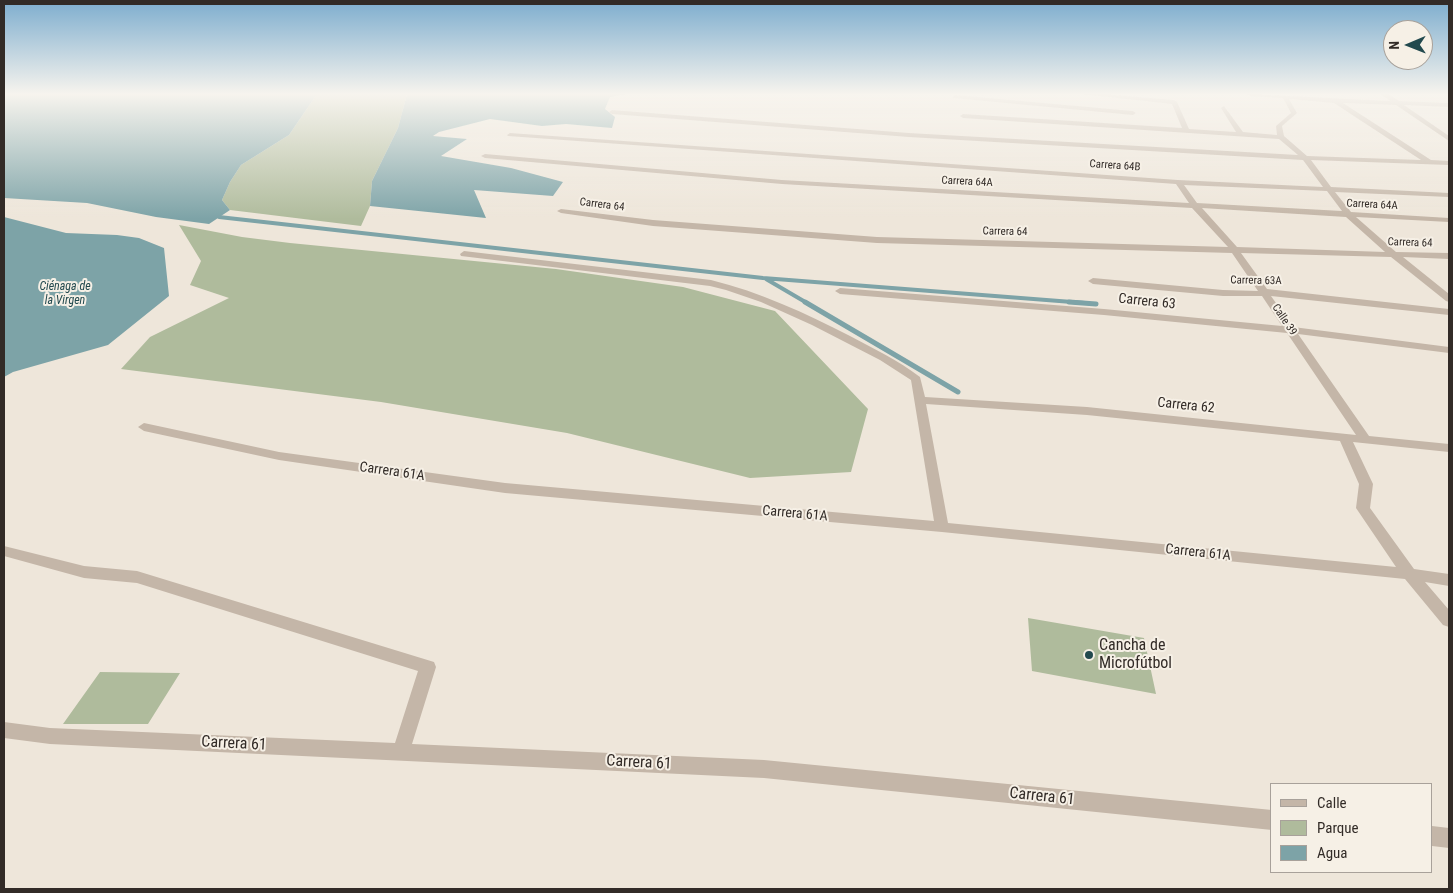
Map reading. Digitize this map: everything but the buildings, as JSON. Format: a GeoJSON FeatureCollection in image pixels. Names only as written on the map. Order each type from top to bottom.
{"type":"FeatureCollection","features":[{"type":"Feature","properties":{"kind":"street","name":"Carrera 64B"},"geometry":{"type":"LineString","coordinates":[[510,136],[1178,182],[1449,195]]}},
{"type":"Feature","properties":{"kind":"street"},"geometry":{"type":"LineString","coordinates":[[921,136],[1305,158],[1449,163]]}},
{"type":"Feature","properties":{"kind":"street"},"geometry":{"type":"LineString","coordinates":[[1263,136],[1281,137],[1305,158],[1331,189],[1349,215],[1392,254],[1449,299]]}},
{"type":"Feature","properties":{"kind":"street"},"geometry":{"type":"LineString","coordinates":[[1389,136],[1430,162]]}},
{"type":"Feature","properties":{"kind":"street","name":"Carrera 64A"},"geometry":{"type":"LineString","coordinates":[[485,156],[782,182],[1449,220]]}},
{"type":"Feature","properties":{"kind":"street","name":"Calle 39"},"geometry":{"type":"LineString","coordinates":[[1178,182],[1196,207],[1234,249],[1365,439]]}},
{"type":"Feature","properties":{"kind":"street","name":"Carrera 64"},"geometry":{"type":"LineString","coordinates":[[561,211],[653,223],[877,240],[1449,256]]}},
{"type":"Feature","properties":{"kind":"street"},"geometry":{"type":"LineString","coordinates":[[464,254],[710,283],[742,291],[829,330],[906,371],[916,379],[942,528]]}},
{"type":"Feature","properties":{"kind":"street","name":"Carrera 63A"},"geometry":{"type":"LineString","coordinates":[[1093,281],[1223,293],[1258,294],[1265,292],[1449,312]]}},
{"type":"Feature","properties":{"kind":"street","name":"Carrera 63"},"geometry":{"type":"LineString","coordinates":[[840,290],[1290,330],[1449,350]]}},
{"type":"Feature","properties":{"kind":"street","name":"Carrera 62"},"geometry":{"type":"LineString","coordinates":[[920,400],[1087,411],[1449,448]]}},
{"type":"Feature","properties":{"kind":"street","name":"Carrera 61A"},"geometry":{"type":"LineString","coordinates":[[144,427],[279,456],[505,488],[942,528],[1409,574],[1449,580]]}},
{"type":"Feature","properties":{"kind":"street"},"geometry":{"type":"LineString","coordinates":[[1344,436],[1366,484],[1363,508],[1409,574],[1449,621]]}},
{"type":"Feature","properties":{"kind":"street"},"geometry":{"type":"LineString","coordinates":[[4,551],[84,572],[137,577],[428,667],[401,752]]}},
{"type":"Feature","properties":{"kind":"street","name":"Carrera 61"},"geometry":{"type":"LineString","coordinates":[[4,730],[50,736],[764,769],[1270,820]]}},
{"type":"Feature","properties":{"kind":"street"},"geometry":{"type":"LineString","coordinates":[[1433,836],[1449,838]]}},
{"type":"Feature","properties":{"kind":"green space"},"geometry":{"type":"Polygon","coordinates":[[[288,136],[394,136],[372,181],[370,206],[361,226],[230,210],[222,200],[230,182],[241,165],[288,136]]]}},
{"type":"Feature","properties":{"kind":"green space"},"geometry":{"type":"Polygon","coordinates":[[[179,225],[242,237],[290,243],[556,269],[683,287],[775,311],[868,409],[851,472],[750,478],[567,433],[381,402],[121,369],[150,337],[229,298],[190,285],[201,261],[179,225]]]}},
{"type":"Feature","properties":{"kind":"green space","name":"Cancha de Microfútbol"},"geometry":{"type":"Polygon","coordinates":[[[1028,618],[1144,638],[1156,694],[1032,671],[1028,618]]]}},
{"type":"Feature","properties":{"kind":"green space"},"geometry":{"type":"Polygon","coordinates":[[[100,672],[180,673],[148,724],[63,724],[100,672]]]}},
{"type":"Feature","properties":{"kind":"water"},"geometry":{"type":"Polygon","coordinates":[[[4,136],[288,136],[241,165],[230,182],[222,200],[230,210],[209,224],[156,217],[87,203],[4,198],[4,136]]]}},
{"type":"Feature","properties":{"kind":"water"},"geometry":{"type":"Polygon","coordinates":[[[394,136],[433,136],[467,139],[441,156],[511,168],[563,182],[553,196],[474,190],[486,218],[370,206],[372,181],[394,136]]]}},
{"type":"Feature","properties":{"kind":"water","name":"Ciénaga de la Virgen"},"geometry":{"type":"Polygon","coordinates":[[[4,217],[66,233],[139,238],[164,248],[169,296],[108,345],[13,372],[4,377],[4,217]]]}},
{"type":"Feature","properties":{"kind":"waterway"},"geometry":{"type":"LineString","coordinates":[[219,217],[763,278],[1085,303]]}},
{"type":"Feature","properties":{"kind":"waterway"},"geometry":{"type":"LineString","coordinates":[[766,279],[807,303]]}},
{"type":"Feature","properties":{"kind":"waterway"},"geometry":{"type":"LineString","coordinates":[[805,302],[958,392]]}},
{"type":"Feature","properties":{"kind":"waterway"},"geometry":{"type":"LineString","coordinates":[[1069,302],[1096,304]]}},
{"type":"Feature","properties":{"kind":"place","name":"Cancha de Microfútbol"},"geometry":{"type":"Point","coordinates":[1089,655]}}]}
